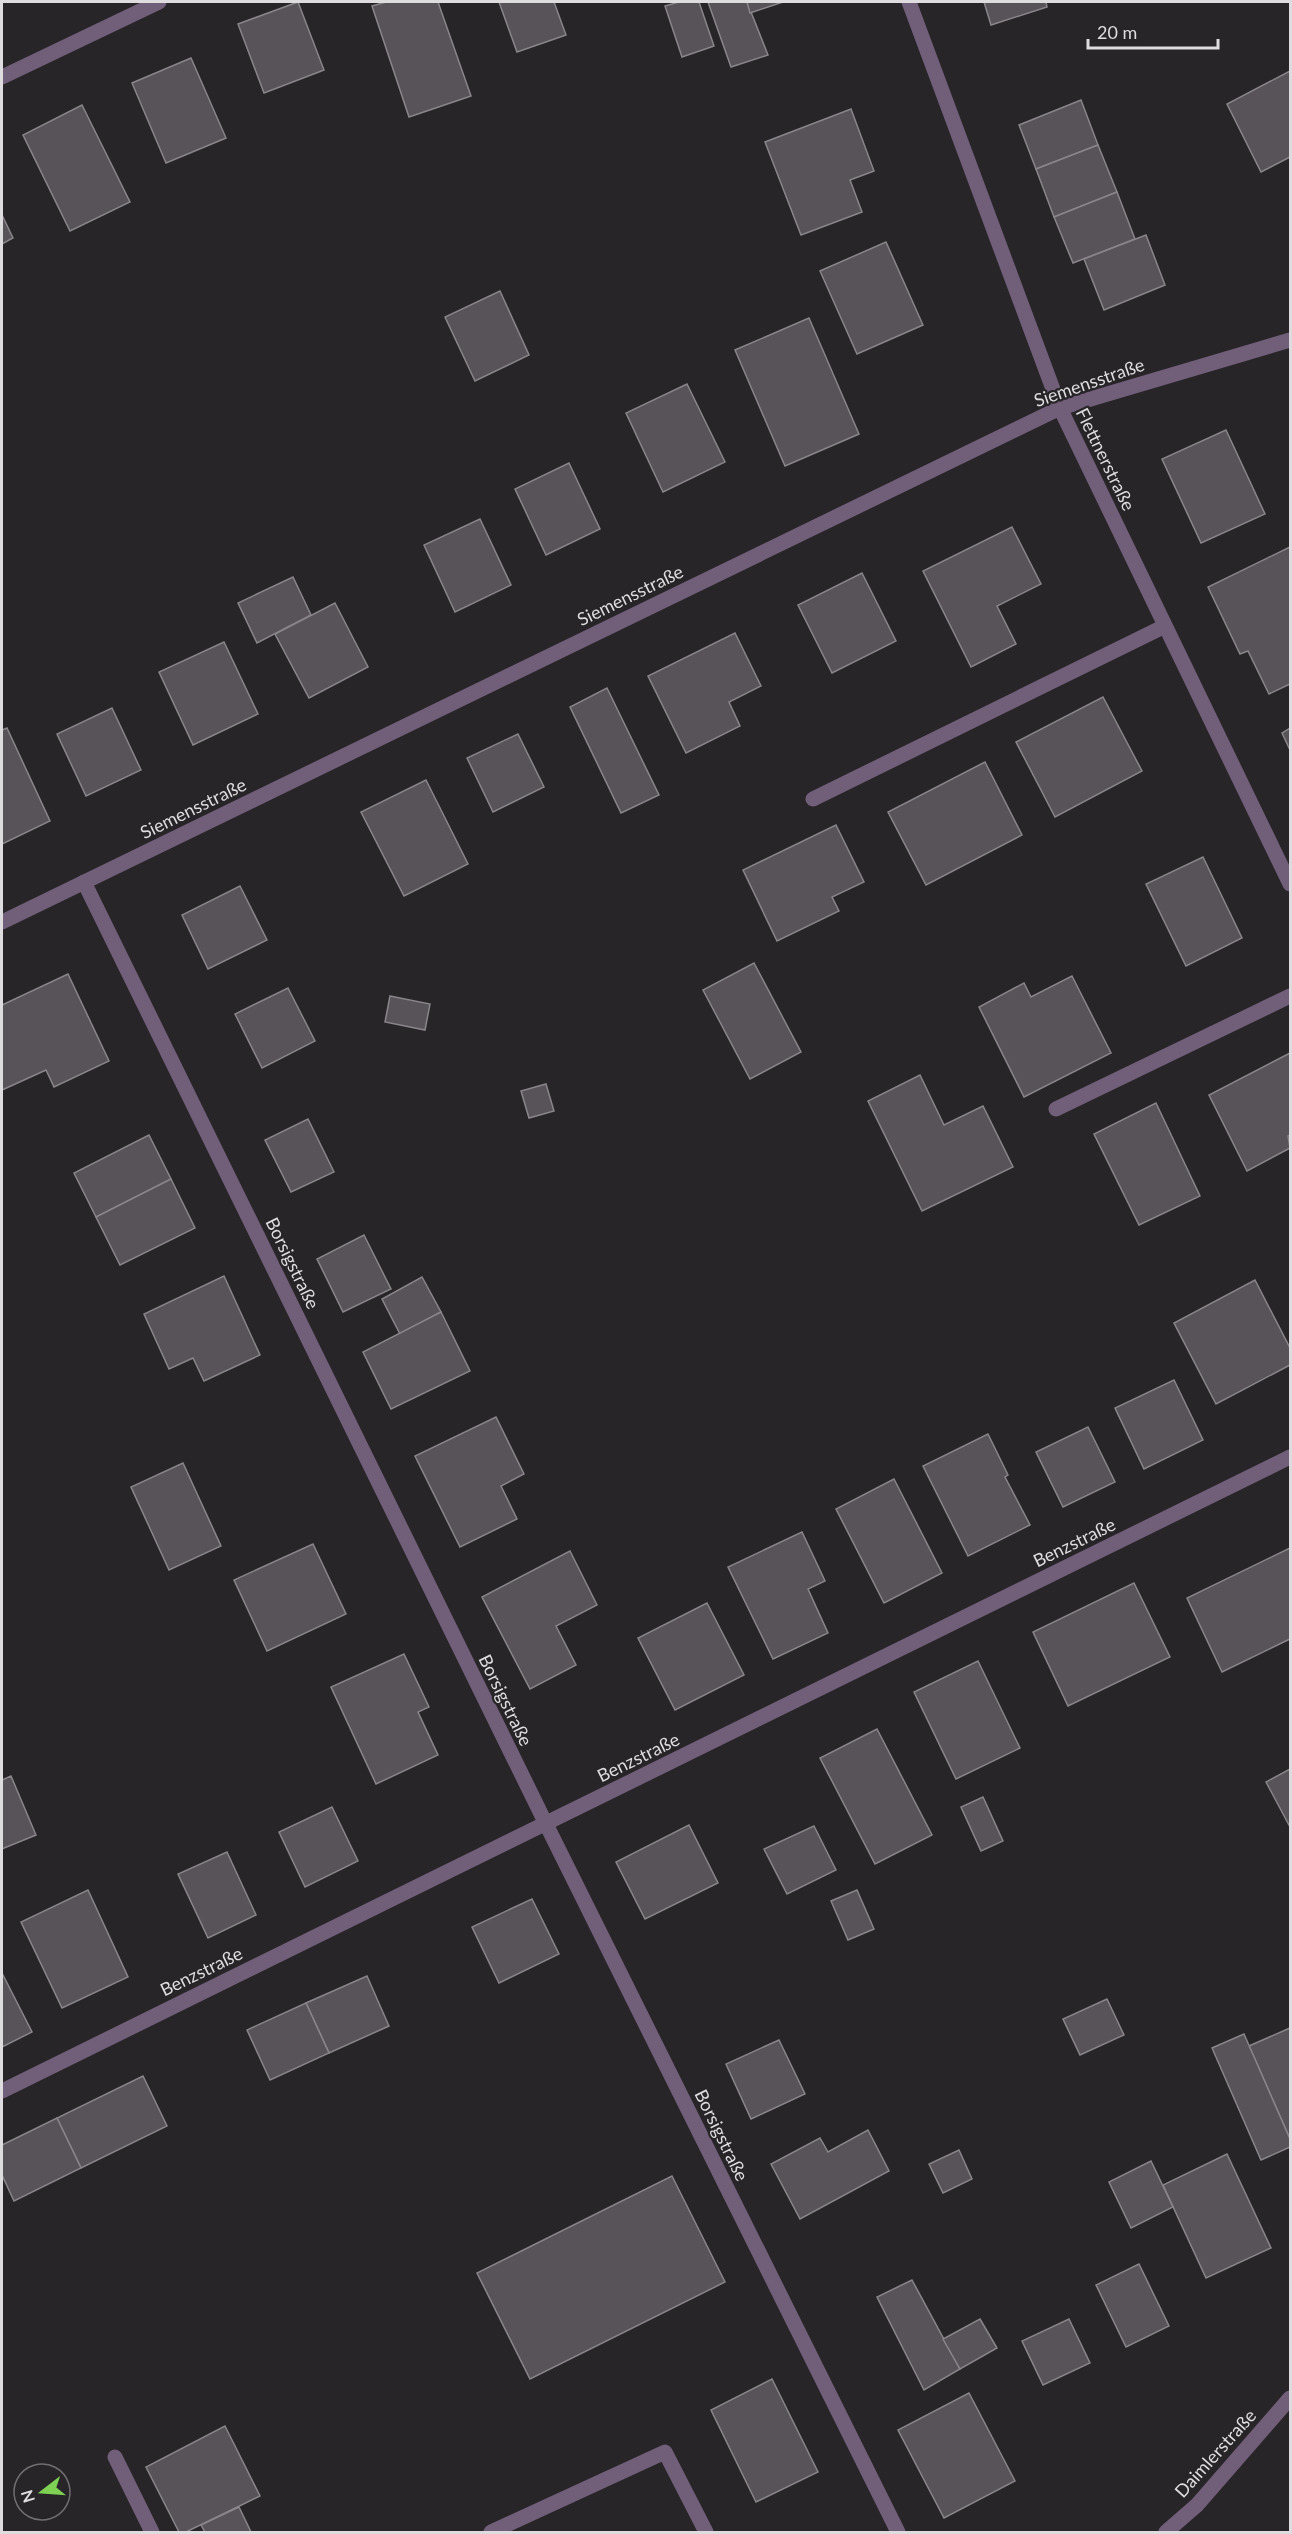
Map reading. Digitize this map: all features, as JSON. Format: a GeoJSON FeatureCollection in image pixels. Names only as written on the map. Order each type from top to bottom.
{"type":"FeatureCollection","features":[{"type":"Feature","properties":{"kind":"street"},"geometry":{"type":"LineString","coordinates":[[2,77],[159,2]]}},
{"type":"Feature","properties":{"kind":"street","name":"Flettnerstraße"},"geometry":{"type":"LineString","coordinates":[[909,2],[1060,408],[1290,884]]}},
{"type":"Feature","properties":{"kind":"street","name":"Siemensstraße"},"geometry":{"type":"LineString","coordinates":[[2,922],[1060,408],[1290,340]]}},
{"type":"Feature","properties":{"kind":"street"},"geometry":{"type":"LineString","coordinates":[[813,800],[1165,626]]}},
{"type":"Feature","properties":{"kind":"street","name":"Borsigstraße"},"geometry":{"type":"LineString","coordinates":[[84,882],[546,1824],[898,2532]]}},
{"type":"Feature","properties":{"kind":"street"},"geometry":{"type":"LineString","coordinates":[[1056,1109],[1290,996]]}},
{"type":"Feature","properties":{"kind":"street","name":"Benzstraße"},"geometry":{"type":"LineString","coordinates":[[2,2091],[1290,1457]]}},
{"type":"Feature","properties":{"kind":"street","name":"Daimlerstraße"},"geometry":{"type":"LineString","coordinates":[[1166,2532],[1197,2505],[1290,2398]]}},
{"type":"Feature","properties":{"kind":"street"},"geometry":{"type":"LineString","coordinates":[[491,2532],[665,2452],[706,2532]]}},
{"type":"Feature","properties":{"kind":"street"},"geometry":{"type":"LineString","coordinates":[[115,2457],[153,2532]]}},
{"type":"Feature","properties":{"kind":"building"},"geometry":{"type":"Polygon","coordinates":[[[298,2],[324,70],[264,93],[238,24],[298,2]]]}},
{"type":"Feature","properties":{"kind":"building"},"geometry":{"type":"Polygon","coordinates":[[[386,2],[438,2],[471,96],[409,117],[372,6],[386,2]]]}},
{"type":"Feature","properties":{"kind":"building"},"geometry":{"type":"Polygon","coordinates":[[[499,2],[554,2],[566,35],[517,52],[499,2]]]}},
{"type":"Feature","properties":{"kind":"building"},"geometry":{"type":"Polygon","coordinates":[[[679,2],[699,2],[714,46],[682,57],[665,6],[679,2]]]}},
{"type":"Feature","properties":{"kind":"building"},"geometry":{"type":"Polygon","coordinates":[[[708,2],[747,2],[768,55],[731,67],[708,2]]]}},
{"type":"Feature","properties":{"kind":"building"},"geometry":{"type":"Polygon","coordinates":[[[747,2],[783,2],[750,13],[747,2]]]}},
{"type":"Feature","properties":{"kind":"building"},"geometry":{"type":"Polygon","coordinates":[[[984,2],[1046,2],[1047,7],[991,25],[984,2]]]}},
{"type":"Feature","properties":{"kind":"building"},"geometry":{"type":"Polygon","coordinates":[[[191,58],[226,138],[166,163],[132,83],[191,58]]]}},
{"type":"Feature","properties":{"kind":"building"},"geometry":{"type":"Polygon","coordinates":[[[1290,71],[1290,157],[1261,172],[1227,104],[1290,71]]]}},
{"type":"Feature","properties":{"kind":"building"},"geometry":{"type":"Polygon","coordinates":[[[1081,100],[1098,145],[1036,169],[1019,125],[1081,100]]]}},
{"type":"Feature","properties":{"kind":"building"},"geometry":{"type":"Polygon","coordinates":[[[82,105],[130,202],[70,231],[23,135],[82,105]]]}},
{"type":"Feature","properties":{"kind":"building"},"geometry":{"type":"Polygon","coordinates":[[[851,109],[874,171],[850,180],[862,212],[801,235],[765,142],[851,109]]]}},
{"type":"Feature","properties":{"kind":"building"},"geometry":{"type":"Polygon","coordinates":[[[1098,145],[1117,192],[1054,217],[1036,169],[1098,145]]]}},
{"type":"Feature","properties":{"kind":"building"},"geometry":{"type":"Polygon","coordinates":[[[1117,192],[1135,239],[1073,263],[1054,217],[1117,192]]]}},
{"type":"Feature","properties":{"kind":"building"},"geometry":{"type":"Polygon","coordinates":[[[2,215],[13,238],[2,244],[2,215]]]}},
{"type":"Feature","properties":{"kind":"building"},"geometry":{"type":"Polygon","coordinates":[[[1146,235],[1165,285],[1104,310],[1084,259],[1146,235]]]}},
{"type":"Feature","properties":{"kind":"building"},"geometry":{"type":"Polygon","coordinates":[[[886,242],[923,325],[857,354],[820,271],[886,242]]]}},
{"type":"Feature","properties":{"kind":"building"},"geometry":{"type":"Polygon","coordinates":[[[500,291],[529,355],[475,381],[445,317],[500,291]]]}},
{"type":"Feature","properties":{"kind":"building"},"geometry":{"type":"Polygon","coordinates":[[[809,318],[859,434],[785,466],[735,350],[809,318]]]}},
{"type":"Feature","properties":{"kind":"building"},"geometry":{"type":"Polygon","coordinates":[[[687,384],[725,462],[663,492],[626,413],[687,384]]]}},
{"type":"Feature","properties":{"kind":"building"},"geometry":{"type":"Polygon","coordinates":[[[1226,430],[1265,514],[1201,543],[1162,459],[1226,430]]]}},
{"type":"Feature","properties":{"kind":"building"},"geometry":{"type":"Polygon","coordinates":[[[569,463],[600,529],[546,555],[515,489],[569,463]]]}},
{"type":"Feature","properties":{"kind":"building"},"geometry":{"type":"Polygon","coordinates":[[[480,519],[511,585],[455,612],[424,545],[480,519]]]}},
{"type":"Feature","properties":{"kind":"building"},"geometry":{"type":"Polygon","coordinates":[[[1012,527],[1041,584],[997,606],[1016,644],[971,667],[923,571],[1012,527]]]}},
{"type":"Feature","properties":{"kind":"building"},"geometry":{"type":"Polygon","coordinates":[[[1290,547],[1290,684],[1269,694],[1248,651],[1240,654],[1208,587],[1290,547]]]}},
{"type":"Feature","properties":{"kind":"building"},"geometry":{"type":"Polygon","coordinates":[[[862,573],[896,641],[832,673],[798,605],[862,573]]]}},
{"type":"Feature","properties":{"kind":"building"},"geometry":{"type":"Polygon","coordinates":[[[293,577],[311,615],[257,643],[238,603],[293,577]]]}},
{"type":"Feature","properties":{"kind":"building"},"geometry":{"type":"Polygon","coordinates":[[[335,603],[368,667],[309,698],[275,634],[335,603]]]}},
{"type":"Feature","properties":{"kind":"building"},"geometry":{"type":"Polygon","coordinates":[[[735,633],[761,686],[729,702],[740,726],[686,753],[648,676],[735,633]]]}},
{"type":"Feature","properties":{"kind":"building"},"geometry":{"type":"Polygon","coordinates":[[[224,642],[258,714],[193,745],[159,672],[224,642]]]}},
{"type":"Feature","properties":{"kind":"building"},"geometry":{"type":"Polygon","coordinates":[[[607,688],[659,795],[621,813],[570,707],[607,688]]]}},
{"type":"Feature","properties":{"kind":"building"},"geometry":{"type":"Polygon","coordinates":[[[1103,697],[1142,771],[1055,817],[1016,742],[1103,697]]]}},
{"type":"Feature","properties":{"kind":"building"},"geometry":{"type":"Polygon","coordinates":[[[112,708],[141,770],[86,796],[57,734],[112,708]]]}},
{"type":"Feature","properties":{"kind":"building"},"geometry":{"type":"Polygon","coordinates":[[[7,728],[50,821],[2,844],[2,730],[7,728]]]}},
{"type":"Feature","properties":{"kind":"building"},"geometry":{"type":"Polygon","coordinates":[[[1290,728],[1290,750],[1282,733],[1290,728]]]}},
{"type":"Feature","properties":{"kind":"building"},"geometry":{"type":"Polygon","coordinates":[[[518,734],[544,787],[493,812],[467,758],[518,734]]]}},
{"type":"Feature","properties":{"kind":"building"},"geometry":{"type":"Polygon","coordinates":[[[985,762],[1022,835],[926,885],[888,812],[985,762]]]}},
{"type":"Feature","properties":{"kind":"building"},"geometry":{"type":"Polygon","coordinates":[[[426,780],[468,864],[404,896],[361,812],[426,780]]]}},
{"type":"Feature","properties":{"kind":"building"},"geometry":{"type":"Polygon","coordinates":[[[836,825],[864,882],[832,897],[839,911],[777,941],[743,870],[836,825]]]}},
{"type":"Feature","properties":{"kind":"building"},"geometry":{"type":"Polygon","coordinates":[[[1203,857],[1242,938],[1186,966],[1146,884],[1203,857]]]}},
{"type":"Feature","properties":{"kind":"building"},"geometry":{"type":"Polygon","coordinates":[[[240,886],[267,940],[208,969],[182,915],[240,886]]]}},
{"type":"Feature","properties":{"kind":"building"},"geometry":{"type":"Polygon","coordinates":[[[754,963],[801,1052],[750,1079],[703,990],[754,963]]]}},
{"type":"Feature","properties":{"kind":"building"},"geometry":{"type":"Polygon","coordinates":[[[68,974],[109,1061],[54,1087],[46,1070],[2,1090],[2,1005],[68,974]]]}},
{"type":"Feature","properties":{"kind":"building"},"geometry":{"type":"Polygon","coordinates":[[[1072,976],[1111,1053],[1024,1097],[979,1007],[1024,983],[1031,997],[1072,976]]]}},
{"type":"Feature","properties":{"kind":"building"},"geometry":{"type":"Polygon","coordinates":[[[288,988],[315,1041],[262,1068],[235,1014],[288,988]]]}},
{"type":"Feature","properties":{"kind":"building"},"geometry":{"type":"Polygon","coordinates":[[[390,996],[430,1004],[425,1030],[385,1022],[390,996]]]}},
{"type":"Feature","properties":{"kind":"building"},"geometry":{"type":"Polygon","coordinates":[[[1290,1053],[1290,1135],[1288,1136],[1290,1148],[1247,1171],[1209,1095],[1290,1053]]]}},
{"type":"Feature","properties":{"kind":"building"},"geometry":{"type":"Polygon","coordinates":[[[920,1075],[944,1125],[983,1106],[1013,1167],[922,1211],[868,1101],[920,1075]]]}},
{"type":"Feature","properties":{"kind":"building"},"geometry":{"type":"Polygon","coordinates":[[[546,1084],[554,1111],[529,1118],[521,1091],[546,1084]]]}},
{"type":"Feature","properties":{"kind":"building"},"geometry":{"type":"Polygon","coordinates":[[[1156,1103],[1200,1196],[1139,1225],[1094,1134],[1156,1103]]]}},
{"type":"Feature","properties":{"kind":"building"},"geometry":{"type":"Polygon","coordinates":[[[308,1119],[334,1172],[291,1192],[265,1140],[308,1119]]]}},
{"type":"Feature","properties":{"kind":"building"},"geometry":{"type":"Polygon","coordinates":[[[149,1135],[171,1179],[96,1217],[74,1173],[149,1135]]]}},
{"type":"Feature","properties":{"kind":"building"},"geometry":{"type":"Polygon","coordinates":[[[171,1179],[195,1228],[120,1265],[96,1217],[171,1179]]]}},
{"type":"Feature","properties":{"kind":"building"},"geometry":{"type":"Polygon","coordinates":[[[364,1235],[391,1289],[343,1312],[317,1259],[364,1235]]]}},
{"type":"Feature","properties":{"kind":"building"},"geometry":{"type":"Polygon","coordinates":[[[224,1276],[260,1355],[204,1381],[193,1358],[169,1369],[144,1314],[224,1276]]]}},
{"type":"Feature","properties":{"kind":"building"},"geometry":{"type":"Polygon","coordinates":[[[422,1277],[441,1312],[400,1334],[382,1299],[422,1277]]]}},
{"type":"Feature","properties":{"kind":"building"},"geometry":{"type":"Polygon","coordinates":[[[1255,1280],[1290,1348],[1290,1365],[1216,1404],[1174,1323],[1255,1280]]]}},
{"type":"Feature","properties":{"kind":"building"},"geometry":{"type":"Polygon","coordinates":[[[441,1312],[470,1371],[391,1409],[363,1352],[441,1312]]]}},
{"type":"Feature","properties":{"kind":"building"},"geometry":{"type":"Polygon","coordinates":[[[1174,1380],[1203,1440],[1144,1469],[1115,1408],[1174,1380]]]}},
{"type":"Feature","properties":{"kind":"building"},"geometry":{"type":"Polygon","coordinates":[[[496,1417],[524,1474],[501,1486],[517,1519],[460,1547],[415,1456],[496,1417]]]}},
{"type":"Feature","properties":{"kind":"building"},"geometry":{"type":"Polygon","coordinates":[[[1088,1427],[1115,1482],[1063,1507],[1036,1452],[1088,1427]]]}},
{"type":"Feature","properties":{"kind":"building"},"geometry":{"type":"Polygon","coordinates":[[[988,1434],[1008,1475],[1005,1477],[1030,1525],[968,1556],[923,1466],[988,1434]]]}},
{"type":"Feature","properties":{"kind":"building"},"geometry":{"type":"Polygon","coordinates":[[[183,1463],[221,1546],[169,1570],[131,1487],[183,1463]]]}},
{"type":"Feature","properties":{"kind":"building"},"geometry":{"type":"Polygon","coordinates":[[[894,1479],[942,1573],[884,1603],[836,1509],[894,1479]]]}},
{"type":"Feature","properties":{"kind":"building"},"geometry":{"type":"Polygon","coordinates":[[[802,1532],[825,1581],[808,1589],[828,1633],[773,1659],[728,1567],[802,1532]]]}},
{"type":"Feature","properties":{"kind":"building"},"geometry":{"type":"Polygon","coordinates":[[[313,1544],[346,1614],[267,1651],[234,1580],[313,1544]]]}},
{"type":"Feature","properties":{"kind":"building"},"geometry":{"type":"Polygon","coordinates":[[[1290,1548],[1290,1639],[1222,1672],[1187,1598],[1290,1548]]]}},
{"type":"Feature","properties":{"kind":"building"},"geometry":{"type":"Polygon","coordinates":[[[570,1551],[597,1605],[556,1626],[576,1665],[530,1689],[482,1597],[570,1551]]]}},
{"type":"Feature","properties":{"kind":"building"},"geometry":{"type":"Polygon","coordinates":[[[1134,1583],[1170,1657],[1068,1706],[1033,1632],[1134,1583]]]}},
{"type":"Feature","properties":{"kind":"building"},"geometry":{"type":"Polygon","coordinates":[[[707,1603],[744,1675],[675,1710],[638,1638],[707,1603]]]}},
{"type":"Feature","properties":{"kind":"building"},"geometry":{"type":"Polygon","coordinates":[[[404,1654],[429,1707],[418,1712],[438,1755],[376,1784],[331,1687],[404,1654]]]}},
{"type":"Feature","properties":{"kind":"building"},"geometry":{"type":"Polygon","coordinates":[[[978,1661],[1020,1748],[956,1779],[914,1692],[978,1661]]]}},
{"type":"Feature","properties":{"kind":"building"},"geometry":{"type":"Polygon","coordinates":[[[877,1729],[932,1835],[875,1864],[820,1758],[877,1729]]]}},
{"type":"Feature","properties":{"kind":"building"},"geometry":{"type":"Polygon","coordinates":[[[1290,1769],[1290,1827],[1266,1782],[1290,1769]]]}},
{"type":"Feature","properties":{"kind":"building"},"geometry":{"type":"Polygon","coordinates":[[[11,1776],[36,1835],[2,1849],[2,1780],[11,1776]]]}},
{"type":"Feature","properties":{"kind":"building"},"geometry":{"type":"Polygon","coordinates":[[[983,1797],[1003,1841],[981,1851],[961,1807],[983,1797]]]}},
{"type":"Feature","properties":{"kind":"building"},"geometry":{"type":"Polygon","coordinates":[[[332,1807],[358,1861],[305,1887],[279,1832],[332,1807]]]}},
{"type":"Feature","properties":{"kind":"building"},"geometry":{"type":"Polygon","coordinates":[[[689,1825],[718,1883],[645,1919],[616,1862],[689,1825]]]}},
{"type":"Feature","properties":{"kind":"building"},"geometry":{"type":"Polygon","coordinates":[[[814,1826],[836,1870],[787,1894],[764,1849],[814,1826]]]}},
{"type":"Feature","properties":{"kind":"building"},"geometry":{"type":"Polygon","coordinates":[[[227,1852],[256,1915],[208,1938],[178,1874],[227,1852]]]}},
{"type":"Feature","properties":{"kind":"building"},"geometry":{"type":"Polygon","coordinates":[[[88,1890],[128,1977],[62,2008],[21,1922],[88,1890]]]}},
{"type":"Feature","properties":{"kind":"building"},"geometry":{"type":"Polygon","coordinates":[[[857,1890],[874,1929],[848,1940],[831,1901],[857,1890]]]}},
{"type":"Feature","properties":{"kind":"building"},"geometry":{"type":"Polygon","coordinates":[[[532,1899],[559,1954],[499,1983],[472,1927],[532,1899]]]}},
{"type":"Feature","properties":{"kind":"building"},"geometry":{"type":"Polygon","coordinates":[[[2,1973],[32,2032],[2,2047],[2,1973]]]}},
{"type":"Feature","properties":{"kind":"building"},"geometry":{"type":"Polygon","coordinates":[[[367,1976],[389,2026],[329,2053],[306,2003],[367,1976]]]}},
{"type":"Feature","properties":{"kind":"building"},"geometry":{"type":"Polygon","coordinates":[[[1107,1999],[1124,2035],[1080,2055],[1063,2019],[1107,1999]]]}},
{"type":"Feature","properties":{"kind":"building"},"geometry":{"type":"Polygon","coordinates":[[[306,2003],[329,2053],[270,2080],[247,2030],[306,2003]]]}},
{"type":"Feature","properties":{"kind":"building"},"geometry":{"type":"Polygon","coordinates":[[[1290,2028],[1290,2139],[1249,2046],[1290,2028]]]}},
{"type":"Feature","properties":{"kind":"building"},"geometry":{"type":"Polygon","coordinates":[[[1244,2034],[1290,2139],[1290,2147],[1261,2160],[1212,2048],[1244,2034]]]}},
{"type":"Feature","properties":{"kind":"building"},"geometry":{"type":"Polygon","coordinates":[[[779,2040],[805,2094],[751,2119],[726,2064],[779,2040]]]}},
{"type":"Feature","properties":{"kind":"building"},"geometry":{"type":"Polygon","coordinates":[[[143,2076],[167,2126],[81,2168],[57,2118],[143,2076]]]}},
{"type":"Feature","properties":{"kind":"building"},"geometry":{"type":"Polygon","coordinates":[[[57,2118],[81,2168],[14,2201],[2,2175],[2,2145],[57,2118]]]}},
{"type":"Feature","properties":{"kind":"building"},"geometry":{"type":"Polygon","coordinates":[[[868,2130],[889,2171],[800,2219],[771,2164],[820,2138],[828,2152],[868,2130]]]}},
{"type":"Feature","properties":{"kind":"building"},"geometry":{"type":"Polygon","coordinates":[[[959,2150],[972,2179],[943,2193],[929,2164],[959,2150]]]}},
{"type":"Feature","properties":{"kind":"building"},"geometry":{"type":"Polygon","coordinates":[[[1227,2154],[1271,2248],[1206,2278],[1163,2185],[1227,2154]]]}},
{"type":"Feature","properties":{"kind":"building"},"geometry":{"type":"Polygon","coordinates":[[[1151,2161],[1173,2207],[1131,2228],[1109,2182],[1151,2161]]]}},
{"type":"Feature","properties":{"kind":"building"},"geometry":{"type":"Polygon","coordinates":[[[672,2176],[725,2282],[530,2379],[477,2273],[672,2176]]]}},
{"type":"Feature","properties":{"kind":"building"},"geometry":{"type":"Polygon","coordinates":[[[1139,2264],[1169,2326],[1126,2347],[1096,2285],[1139,2264]]]}},
{"type":"Feature","properties":{"kind":"building"},"geometry":{"type":"Polygon","coordinates":[[[912,2280],[960,2369],[924,2390],[877,2297],[912,2280]]]}},
{"type":"Feature","properties":{"kind":"building"},"geometry":{"type":"Polygon","coordinates":[[[980,2319],[997,2348],[960,2369],[943,2339],[980,2319]]]}},
{"type":"Feature","properties":{"kind":"building"},"geometry":{"type":"Polygon","coordinates":[[[1069,2319],[1090,2363],[1043,2385],[1022,2341],[1069,2319]]]}},
{"type":"Feature","properties":{"kind":"building"},"geometry":{"type":"Polygon","coordinates":[[[772,2379],[818,2472],[756,2502],[711,2410],[772,2379]]]}},
{"type":"Feature","properties":{"kind":"building"},"geometry":{"type":"Polygon","coordinates":[[[969,2393],[1015,2481],[944,2518],[898,2430],[969,2393]]]}},
{"type":"Feature","properties":{"kind":"building"},"geometry":{"type":"Polygon","coordinates":[[[225,2426],[260,2496],[186,2532],[179,2532],[146,2467],[225,2426]]]}},
{"type":"Feature","properties":{"kind":"building"},"geometry":{"type":"Polygon","coordinates":[[[239,2507],[251,2532],[205,2532],[201,2525],[239,2507]]]}}]}
